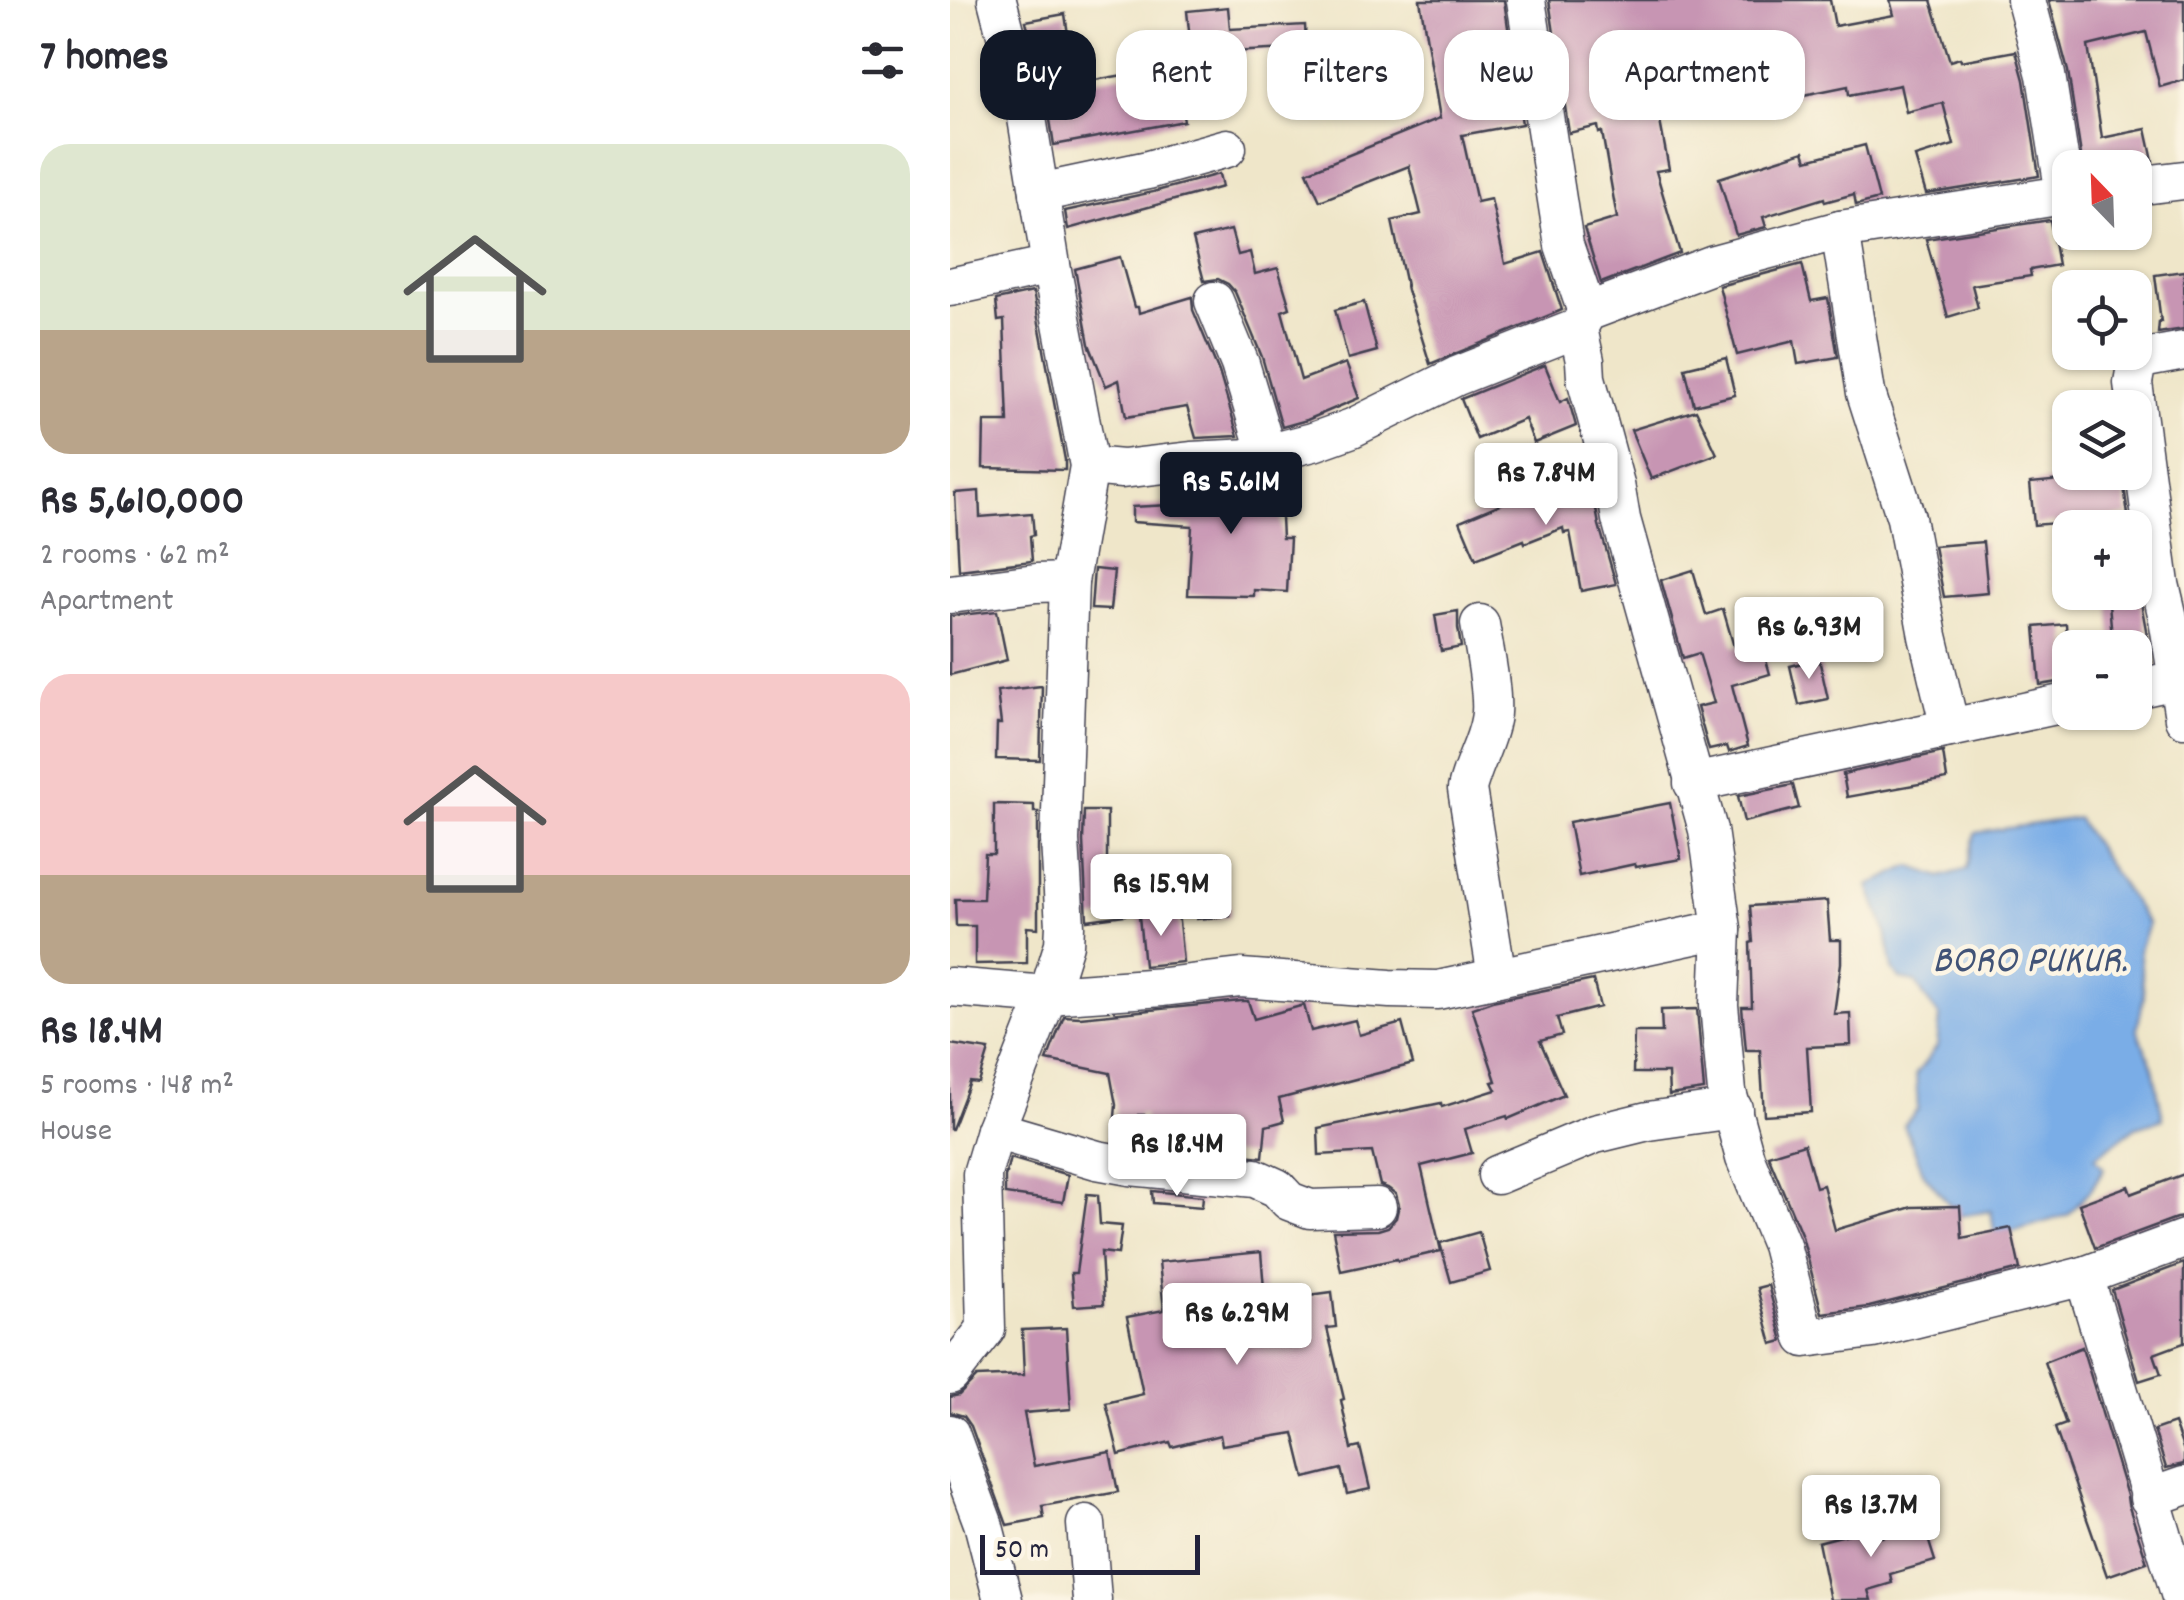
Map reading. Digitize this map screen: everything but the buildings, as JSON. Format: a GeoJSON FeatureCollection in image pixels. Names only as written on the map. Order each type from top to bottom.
{"type":"FeatureCollection","features":[{"type":"Feature","properties":{"kind":"street"},"geometry":{"type":"LineString","coordinates":[[950,1375],[986,1328],[982,1174],[1064,944],[1060,841],[1068,582],[1089,466],[1026,112],[997,0]]}},
{"type":"Feature","properties":{"kind":"street"},"geometry":{"type":"LineString","coordinates":[[1526,0],[1564,245],[1582,320],[1586,378],[1708,830],[1722,929],[1719,1005],[1727,1092],[1746,1158],[1781,1245],[1806,1338],[1873,1329],[2084,1276],[2184,1239]]}},
{"type":"Feature","properties":{"kind":"street"},"geometry":{"type":"LineString","coordinates":[[2026,0],[2046,75],[2060,150]]}},
{"type":"Feature","properties":{"kind":"street"},"geometry":{"type":"LineString","coordinates":[[1039,193],[1227,148]]}},
{"type":"Feature","properties":{"kind":"street"},"geometry":{"type":"LineString","coordinates":[[2152,184],[2184,180]]}},
{"type":"Feature","properties":{"kind":"street"},"geometry":{"type":"LineString","coordinates":[[1089,466],[1122,469],[1251,458],[1313,442],[1352,428],[1457,376],[1714,264],[1840,230],[2052,197]]}},
{"type":"Feature","properties":{"kind":"street"},"geometry":{"type":"LineString","coordinates":[[1840,230],[1866,392],[1906,518],[1950,728]]}},
{"type":"Feature","properties":{"kind":"street"},"geometry":{"type":"LineString","coordinates":[[950,287],[1051,265]]}},
{"type":"Feature","properties":{"kind":"street"},"geometry":{"type":"LineString","coordinates":[[1214,301],[1240,364],[1267,454]]}},
{"type":"Feature","properties":{"kind":"street"},"geometry":{"type":"LineString","coordinates":[[2184,351],[2146,358],[2136,366],[2133,383],[2160,584],[2184,718]]}},
{"type":"Feature","properties":{"kind":"street"},"geometry":{"type":"LineString","coordinates":[[950,594],[1068,582]]}},
{"type":"Feature","properties":{"kind":"street"},"geometry":{"type":"LineString","coordinates":[[1480,624],[1491,719],[1467,789],[1497,977]]}},
{"type":"Feature","properties":{"kind":"street"},"geometry":{"type":"LineString","coordinates":[[2152,685],[2176,680]]}},
{"type":"Feature","properties":{"kind":"street"},"geometry":{"type":"LineString","coordinates":[[1693,784],[2052,706]]}},
{"type":"Feature","properties":{"kind":"street"},"geometry":{"type":"LineString","coordinates":[[950,987],[1048,995],[1163,988],[1240,978],[1438,990],[1722,929]]}},
{"type":"Feature","properties":{"kind":"street"},"geometry":{"type":"LineString","coordinates":[[1497,1175],[1595,1134],[1648,1121],[1734,1109]]}},
{"type":"Feature","properties":{"kind":"street"},"geometry":{"type":"LineString","coordinates":[[995,1130],[1097,1160],[1255,1178],[1276,1188],[1289,1201],[1310,1209],[1377,1207]]}},
{"type":"Feature","properties":{"kind":"street"},"geometry":{"type":"LineString","coordinates":[[2084,1276],[2167,1492],[2182,1600]]}},
{"type":"Feature","properties":{"kind":"street"},"geometry":{"type":"LineString","coordinates":[[950,1434],[982,1523],[1003,1600]]}},
{"type":"Feature","properties":{"kind":"street"},"geometry":{"type":"LineString","coordinates":[[1086,1524],[1092,1600]]}},
{"type":"Feature","properties":{"kind":"water","name":"BORO PUKUR."},"geometry":{"type":"Polygon","coordinates":[[[2077,818],[2148,924],[2139,949],[2144,996],[2137,1029],[2153,1067],[2163,1119],[2136,1127],[2095,1157],[2104,1168],[2068,1215],[1995,1237],[1991,1211],[1959,1216],[1924,1174],[1904,1125],[1918,1109],[1916,1074],[1937,1047],[1940,1017],[1916,982],[1900,979],[1893,969],[1886,932],[1869,886],[1910,866],[1941,877],[1967,869],[1975,833],[2077,818]]]}}]}
